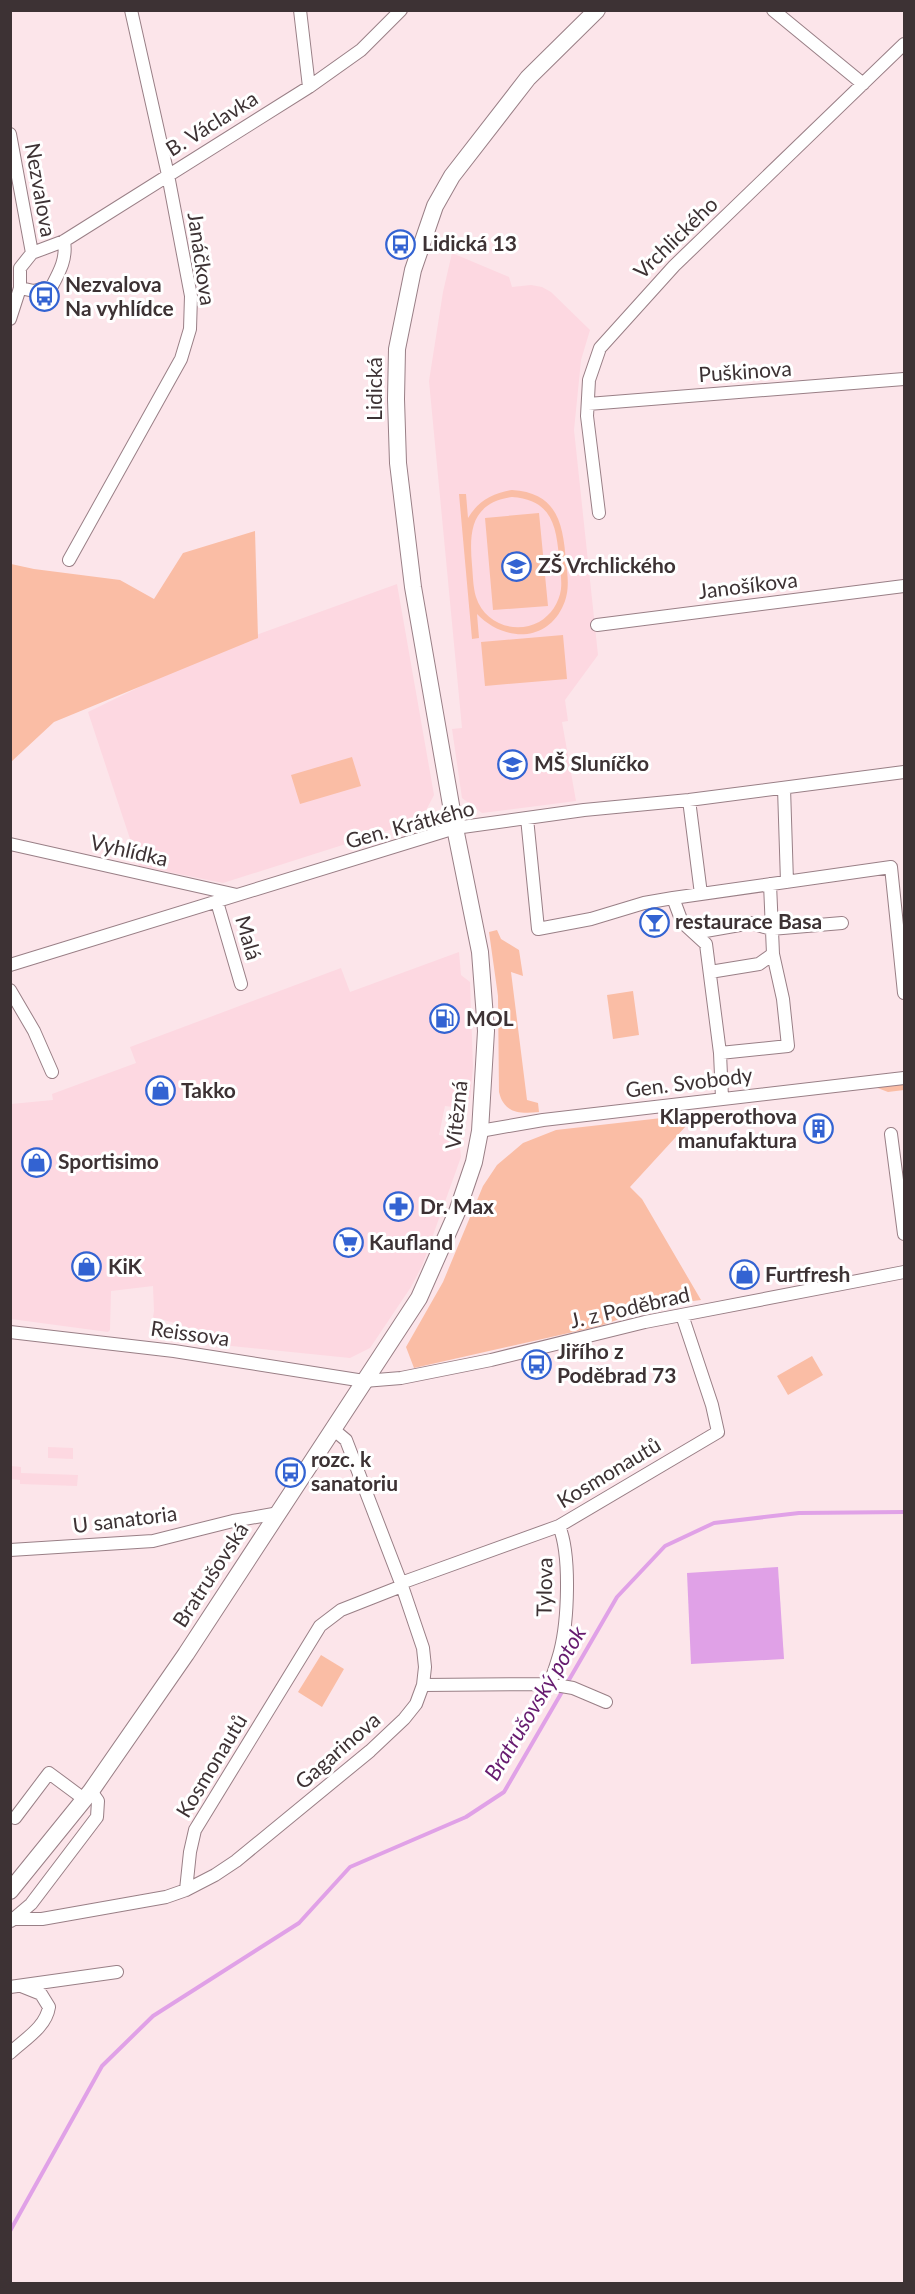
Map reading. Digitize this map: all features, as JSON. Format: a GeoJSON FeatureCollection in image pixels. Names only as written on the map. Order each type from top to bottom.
{"type":"FeatureCollection","features":[{"type":"Feature","properties":{"kind":"main road","name":"Lidická"},"geometry":{"type":"LineString","coordinates":[[455,828],[413,587],[399,474],[397,349],[413,270],[435,206],[452,176],[528,78],[597,10]]}},
{"type":"Feature","properties":{"kind":"main road","name":"Vítězná"},"geometry":{"type":"LineString","coordinates":[[364,1381],[419,1298],[458,1212],[474,1162],[480,1131],[485,1019],[480,952],[455,828]]}},
{"type":"Feature","properties":{"kind":"main road","name":"Bratrušovská"},"geometry":{"type":"LineString","coordinates":[[10,1891],[88,1795],[279,1513],[364,1381]]}},
{"type":"Feature","properties":{"kind":"street","name":"Janáčkova"},"geometry":{"type":"LineString","coordinates":[[69,560],[181,359],[190,329],[191,296],[168,175],[131,10]]}},
{"type":"Feature","properties":{"kind":"street"},"geometry":{"type":"LineString","coordinates":[[300,10],[309,87]]}},
{"type":"Feature","properties":{"kind":"street","name":"B. Václavka"},"geometry":{"type":"LineString","coordinates":[[32,253],[64,241],[309,87],[361,50],[401,10]]}},
{"type":"Feature","properties":{"kind":"street"},"geometry":{"type":"LineString","coordinates":[[773,10],[863,84]]}},
{"type":"Feature","properties":{"kind":"street","name":"Vrchlického"},"geometry":{"type":"LineString","coordinates":[[599,513],[588,404],[589,380],[600,348],[674,266],[904,44]]}},
{"type":"Feature","properties":{"kind":"street","name":"Nezvalova"},"geometry":{"type":"LineString","coordinates":[[10,134],[32,253],[21,268],[20,288],[10,319]]}},
{"type":"Feature","properties":{"kind":"street"},"geometry":{"type":"LineString","coordinates":[[20,288],[34,291],[52,286],[62,267],[66,251],[64,241]]}},
{"type":"Feature","properties":{"kind":"street","name":"Puškinova"},"geometry":{"type":"LineString","coordinates":[[588,404],[904,379]]}},
{"type":"Feature","properties":{"kind":"street","name":"Janošíkova"},"geometry":{"type":"LineString","coordinates":[[597,625],[904,586]]}},
{"type":"Feature","properties":{"kind":"street","name":"Gen. Krátkého"},"geometry":{"type":"LineString","coordinates":[[10,965],[455,828],[904,772]]}},
{"type":"Feature","properties":{"kind":"street"},"geometry":{"type":"LineString","coordinates":[[784,788],[787,882]]}},
{"type":"Feature","properties":{"kind":"street"},"geometry":{"type":"LineString","coordinates":[[689,800],[701,894]]}},
{"type":"Feature","properties":{"kind":"street"},"geometry":{"type":"LineString","coordinates":[[527,818],[538,929],[591,919],[644,903],[891,867],[904,993]]}},
{"type":"Feature","properties":{"kind":"street","name":"Vyhlídka"},"geometry":{"type":"LineString","coordinates":[[14,847],[238,896]]}},
{"type":"Feature","properties":{"kind":"street"},"geometry":{"type":"LineString","coordinates":[[720,1053],[788,1046],[783,999],[773,954],[770,884]]}},
{"type":"Feature","properties":{"kind":"street"},"geometry":{"type":"LineString","coordinates":[[673,898],[681,922],[706,944],[720,1053],[722,1098]]}},
{"type":"Feature","properties":{"kind":"street","name":"Malá"},"geometry":{"type":"LineString","coordinates":[[217,902],[241,984]]}},
{"type":"Feature","properties":{"kind":"street"},"geometry":{"type":"LineString","coordinates":[[694,933],[751,923],[771,929],[842,923]]}},
{"type":"Feature","properties":{"kind":"street"},"geometry":{"type":"LineString","coordinates":[[710,972],[759,964],[773,954]]}},
{"type":"Feature","properties":{"kind":"street"},"geometry":{"type":"LineString","coordinates":[[10,990],[34,1030],[52,1072]]}},
{"type":"Feature","properties":{"kind":"street","name":"Gen. Svobody"},"geometry":{"type":"LineString","coordinates":[[480,1131],[543,1120],[904,1078]]}},
{"type":"Feature","properties":{"kind":"street"},"geometry":{"type":"LineString","coordinates":[[891,1134],[904,1234]]}},
{"type":"Feature","properties":{"kind":"street","name":"J. z Poděbrad"},"geometry":{"type":"LineString","coordinates":[[364,1381],[401,1378],[491,1360],[645,1322],[904,1272]]}},
{"type":"Feature","properties":{"kind":"street","name":"Kosmonautů"},"geometry":{"type":"LineString","coordinates":[[186,1890],[189,1852],[195,1830],[320,1626],[341,1610],[402,1584],[559,1526],[718,1432],[712,1406],[682,1315]]}},
{"type":"Feature","properties":{"kind":"street","name":"Reissova"},"geometry":{"type":"LineString","coordinates":[[10,1332],[174,1351],[364,1381]]}},
{"type":"Feature","properties":{"kind":"street","name":"Gagarinova"},"geometry":{"type":"LineString","coordinates":[[11,1920],[42,1919],[166,1897],[186,1890],[236,1861],[370,1751],[404,1719],[416,1704],[423,1685],[425,1667],[423,1648],[402,1584],[346,1440],[334,1430]]}},
{"type":"Feature","properties":{"kind":"street","name":"U sanatoria"},"geometry":{"type":"LineString","coordinates":[[10,1550],[153,1541],[233,1521],[279,1513]]}},
{"type":"Feature","properties":{"kind":"street","name":"Tylova"},"geometry":{"type":"LineString","coordinates":[[554,1685],[561,1651],[567,1580],[567,1557],[564,1538],[559,1526]]}},
{"type":"Feature","properties":{"kind":"street"},"geometry":{"type":"LineString","coordinates":[[423,1685],[554,1685],[573,1688],[606,1702]]}},
{"type":"Feature","properties":{"kind":"street"},"geometry":{"type":"LineString","coordinates":[[11,1920],[31,1904],[97,1818],[98,1801],[49,1773],[15,1818]]}},
{"type":"Feature","properties":{"kind":"street"},"geometry":{"type":"LineString","coordinates":[[15,1987],[117,1972]]}},
{"type":"Feature","properties":{"kind":"street"},"geometry":{"type":"LineString","coordinates":[[10,2054],[42,2025],[49,2007],[41,1994],[15,1987]]}},
{"type":"Feature","properties":{"kind":"shaded area","name":"ZŠ Vrchlického"},"geometry":{"type":"Polygon","coordinates":[[[452,253],[509,277],[512,287],[531,285],[551,292],[590,330],[581,360],[574,430],[598,655],[565,700],[568,721],[562,722],[576,801],[482,813],[462,798],[452,729],[462,728],[429,381],[443,292],[452,253]]]}},
{"type":"Feature","properties":{"kind":"shaded area"},"geometry":{"type":"Polygon","coordinates":[[[505,491],[527,492],[539,497],[549,504],[555,513],[560,523],[565,548],[568,579],[566,597],[554,620],[545,628],[534,633],[510,633],[498,629],[477,614],[479,638],[472,639],[459,494],[466,494],[468,518],[481,502],[505,491]],[[512,497],[488,505],[476,521],[471,541],[474,585],[480,606],[493,620],[511,627],[530,626],[543,619],[556,604],[561,589],[558,545],[553,524],[543,509],[525,499],[512,497]]]}},
{"type":"Feature","properties":{"kind":"shaded area"},"geometry":{"type":"Polygon","coordinates":[[[539,513],[548,606],[493,610],[485,518],[539,513]]]}},
{"type":"Feature","properties":{"kind":"shaded area"},"geometry":{"type":"Polygon","coordinates":[[[255,531],[258,638],[54,722],[11,762],[11,564],[120,580],[154,599],[183,553],[255,531]]]}},
{"type":"Feature","properties":{"kind":"shaded area"},"geometry":{"type":"Polygon","coordinates":[[[397,584],[434,795],[421,820],[223,883],[139,866],[88,712],[220,648],[397,584]]]}},
{"type":"Feature","properties":{"kind":"shaded area"},"geometry":{"type":"Polygon","coordinates":[[[563,635],[567,679],[485,686],[481,642],[563,635]]]}},
{"type":"Feature","properties":{"kind":"shaded area"},"geometry":{"type":"Polygon","coordinates":[[[352,757],[361,786],[300,804],[291,775],[352,757]]]}},
{"type":"Feature","properties":{"kind":"shaded area"},"geometry":{"type":"Polygon","coordinates":[[[497,930],[501,939],[519,950],[523,976],[511,972],[527,1100],[538,1103],[539,1112],[513,1111],[501,1099],[499,1092],[498,996],[489,932],[497,930]]]}},
{"type":"Feature","properties":{"kind":"shaded area"},"geometry":{"type":"Polygon","coordinates":[[[459,952],[461,975],[470,982],[473,1067],[470,1099],[461,1108],[445,1106],[439,1135],[453,1137],[460,1147],[461,1157],[422,1266],[411,1287],[370,1348],[350,1358],[192,1342],[185,1335],[182,1325],[164,1320],[164,1327],[150,1337],[154,1311],[153,1286],[111,1291],[110,1330],[108,1332],[11,1319],[11,1104],[53,1100],[52,1094],[136,1063],[130,1047],[341,968],[350,992],[459,952]]]}},
{"type":"Feature","properties":{"kind":"shaded area"},"geometry":{"type":"Polygon","coordinates":[[[633,991],[639,1035],[613,1039],[607,995],[633,991]]]}},
{"type":"Feature","properties":{"kind":"shaded area"},"geometry":{"type":"Polygon","coordinates":[[[904,1084],[904,1090],[888,1092],[875,1087],[904,1084]]]}},
{"type":"Feature","properties":{"kind":"shaded area"},"geometry":{"type":"Polygon","coordinates":[[[697,1114],[630,1187],[642,1199],[701,1300],[637,1308],[636,1313],[600,1326],[414,1368],[406,1347],[443,1282],[483,1186],[497,1165],[523,1143],[556,1130],[697,1114]]]}},
{"type":"Feature","properties":{"kind":"shaded area"},"geometry":{"type":"Polygon","coordinates":[[[812,1356],[823,1375],[788,1395],[777,1376],[812,1356]]]}},
{"type":"Feature","properties":{"kind":"shaded area"},"geometry":{"type":"Polygon","coordinates":[[[48,1447],[73,1448],[73,1459],[48,1458],[48,1447]]]}},
{"type":"Feature","properties":{"kind":"shaded area"},"geometry":{"type":"Polygon","coordinates":[[[11,1466],[21,1467],[21,1473],[78,1475],[77,1486],[20,1484],[20,1480],[11,1479],[11,1466]]]}},
{"type":"Feature","properties":{"kind":"shaded area"},"geometry":{"type":"Polygon","coordinates":[[[778,1567],[784,1659],[691,1664],[687,1573],[778,1567]]]}},
{"type":"Feature","properties":{"kind":"shaded area"},"geometry":{"type":"Polygon","coordinates":[[[321,1655],[344,1669],[322,1707],[298,1692],[321,1655]]]}},
{"type":"Feature","properties":{"kind":"waterway","name":"Bratrušovský potok"},"geometry":{"type":"LineString","coordinates":[[10,2231],[102,2066],[153,2016],[299,1923],[350,1867],[466,1817],[504,1792],[617,1597],[665,1546],[714,1523],[799,1513],[904,1512]]}},
{"type":"Feature","properties":{"kind":"place","name":"Lidická 13"},"geometry":{"type":"Point","coordinates":[401,244]}},
{"type":"Feature","properties":{"kind":"place","name":"Nezvalova Na vyhlídce"},"geometry":{"type":"Point","coordinates":[44,297]}},
{"type":"Feature","properties":{"kind":"place","name":"ZŠ Vrchlického"},"geometry":{"type":"Point","coordinates":[517,566]}},
{"type":"Feature","properties":{"kind":"place","name":"MŠ Sluníčko"},"geometry":{"type":"Point","coordinates":[513,764]}},
{"type":"Feature","properties":{"kind":"place","name":"restaurace Basa"},"geometry":{"type":"Point","coordinates":[654,922]}},
{"type":"Feature","properties":{"kind":"place","name":"MOL"},"geometry":{"type":"Point","coordinates":[445,1019]}},
{"type":"Feature","properties":{"kind":"place","name":"Takko"},"geometry":{"type":"Point","coordinates":[160,1091]}},
{"type":"Feature","properties":{"kind":"place","name":"Klapperothova manufaktura"},"geometry":{"type":"Point","coordinates":[818,1129]}},
{"type":"Feature","properties":{"kind":"place","name":"Sportisimo"},"geometry":{"type":"Point","coordinates":[37,1162]}},
{"type":"Feature","properties":{"kind":"place","name":"Dr. Max"},"geometry":{"type":"Point","coordinates":[399,1207]}},
{"type":"Feature","properties":{"kind":"place","name":"Kaufland"},"geometry":{"type":"Point","coordinates":[348,1243]}},
{"type":"Feature","properties":{"kind":"place","name":"KiK"},"geometry":{"type":"Point","coordinates":[87,1267]}},
{"type":"Feature","properties":{"kind":"place","name":"Furtfresh"},"geometry":{"type":"Point","coordinates":[744,1275]}},
{"type":"Feature","properties":{"kind":"place","name":"Jiřího z Poděbrad 73"},"geometry":{"type":"Point","coordinates":[536,1364]}},
{"type":"Feature","properties":{"kind":"place","name":"rozc. k sanatoriu"},"geometry":{"type":"Point","coordinates":[290,1472]}}]}
